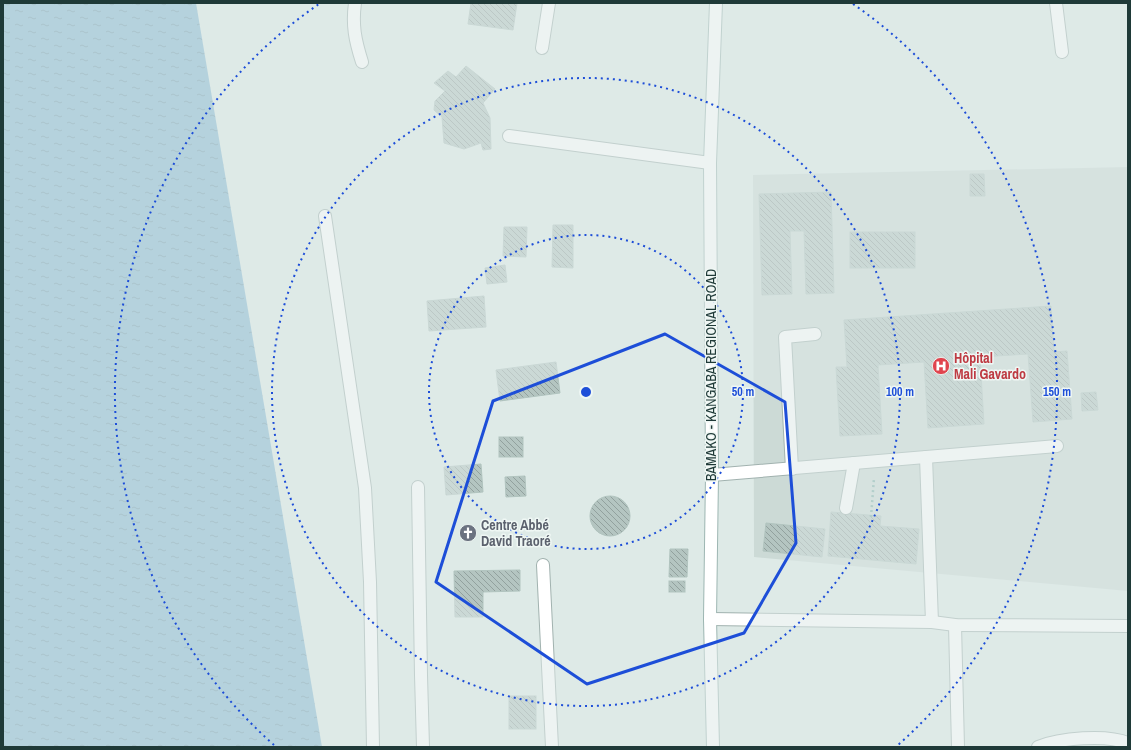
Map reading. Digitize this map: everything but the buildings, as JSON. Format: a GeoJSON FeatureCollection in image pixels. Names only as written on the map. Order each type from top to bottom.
{"type":"FeatureCollection","features":[{"type":"Feature","properties":{"kind":"street"},"geometry":{"type":"LineString","coordinates":[[355,3],[353,18],[354,37],[362,62]]}},
{"type":"Feature","properties":{"kind":"street"},"geometry":{"type":"LineString","coordinates":[[542,48],[549,3]]}},
{"type":"Feature","properties":{"kind":"street","name":"BAMAKO - KANGABA REGIONAL ROAD"},"geometry":{"type":"LineString","coordinates":[[713,747],[710,619],[712,475],[710,163],[716,3]]}},
{"type":"Feature","properties":{"kind":"street"},"geometry":{"type":"LineString","coordinates":[[1056,3],[1062,52]]}},
{"type":"Feature","properties":{"kind":"street"},"geometry":{"type":"LineString","coordinates":[[509,136],[710,163]]}},
{"type":"Feature","properties":{"kind":"street"},"geometry":{"type":"LineString","coordinates":[[325,216],[365,488],[370,582],[373,747]]}},
{"type":"Feature","properties":{"kind":"street"},"geometry":{"type":"LineString","coordinates":[[792,469],[785,337],[815,334]]}},
{"type":"Feature","properties":{"kind":"street"},"geometry":{"type":"LineString","coordinates":[[712,475],[1057,446]]}},
{"type":"Feature","properties":{"kind":"street"},"geometry":{"type":"LineString","coordinates":[[926,457],[932,622]]}},
{"type":"Feature","properties":{"kind":"street"},"geometry":{"type":"LineString","coordinates":[[846,508],[854,463]]}},
{"type":"Feature","properties":{"kind":"street"},"geometry":{"type":"LineString","coordinates":[[418,487],[421,675],[424,747]]}},
{"type":"Feature","properties":{"kind":"street"},"geometry":{"type":"LineString","coordinates":[[543,565],[552,747]]}},
{"type":"Feature","properties":{"kind":"street"},"geometry":{"type":"LineString","coordinates":[[710,619],[1128,626]]}},
{"type":"Feature","properties":{"kind":"street"},"geometry":{"type":"LineString","coordinates":[[955,624],[958,747]]}},
{"type":"Feature","properties":{"kind":"street"},"geometry":{"type":"LineString","coordinates":[[1038,747],[1069,739],[1100,738],[1128,742]]}},
{"type":"Feature","properties":{"kind":"path"},"geometry":{"type":"LineString","coordinates":[[871,518],[875,462]]}},
{"type":"Feature","properties":{"kind":"highlighted area"},"geometry":{"type":"Polygon","coordinates":[[[665,334],[785,402],[796,543],[744,633],[587,684],[436,582],[493,401],[665,334]]]}},
{"type":"Feature","properties":{"kind":"shaded area","name":"Hôpital Mali Gavardo"},"geometry":{"type":"Polygon","coordinates":[[[1128,167],[1128,591],[754,557],[753,175],[1128,167]]]}},
{"type":"Feature","properties":{"kind":"water"},"geometry":{"type":"Polygon","coordinates":[[[3,3],[196,3],[322,747],[3,747],[3,3]]]}},
{"type":"Feature","properties":{"kind":"place","name":"Hôpital Mali Gavardo"},"geometry":{"type":"Point","coordinates":[941,366]}},
{"type":"Feature","properties":{"kind":"place","name":"Centre Abbé David Traoré"},"geometry":{"type":"Point","coordinates":[468,533]}}]}
